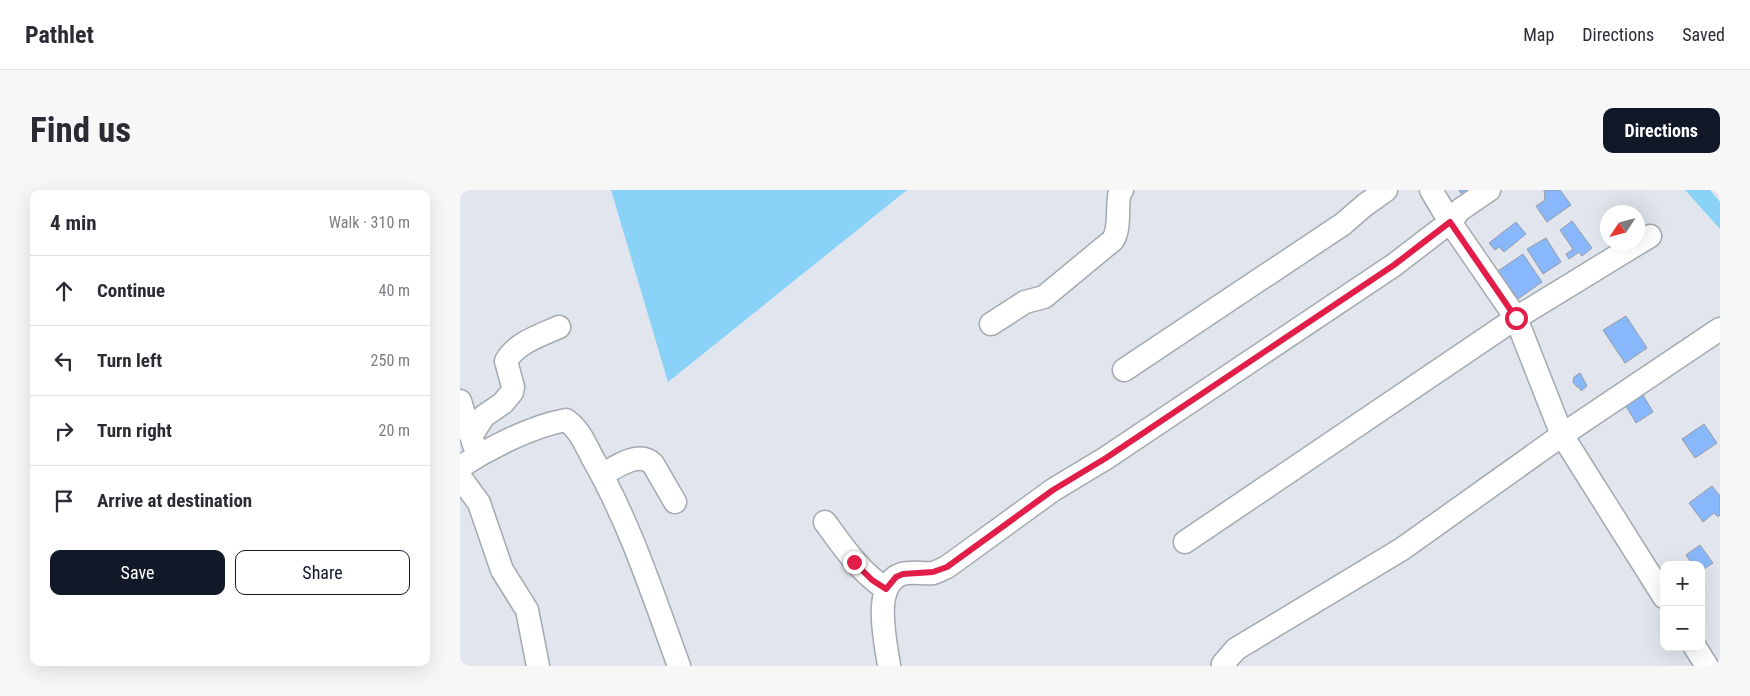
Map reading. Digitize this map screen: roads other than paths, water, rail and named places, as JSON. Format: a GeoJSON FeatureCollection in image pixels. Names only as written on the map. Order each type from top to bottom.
{"type":"FeatureCollection","features":[{"type":"Feature","properties":{"kind":"street"},"geometry":{"type":"LineString","coordinates":[[991,324],[1025,302],[1044,297],[1113,240],[1117,233],[1117,202],[1122,190]]}},
{"type":"Feature","properties":{"kind":"street"},"geometry":{"type":"LineString","coordinates":[[1124,370],[1343,224],[1364,205],[1386,190]]}},
{"type":"Feature","properties":{"kind":"street"},"geometry":{"type":"LineString","coordinates":[[1431,190],[1450,222],[1516,318],[1562,435],[1660,591]]}},
{"type":"Feature","properties":{"kind":"street"},"geometry":{"type":"LineString","coordinates":[[889,666],[882,619],[883,599],[886,589],[896,577],[903,574],[933,572],[947,567],[1053,490],[1106,458],[1394,265],[1450,222],[1460,210],[1489,190]]}},
{"type":"Feature","properties":{"kind":"street"},"geometry":{"type":"LineString","coordinates":[[1185,542],[1516,318],[1650,236]]}},
{"type":"Feature","properties":{"kind":"street"},"geometry":{"type":"LineString","coordinates":[[470,453],[484,416],[503,403],[512,392],[513,388],[506,361],[509,356],[526,343],[559,327]]}},
{"type":"Feature","properties":{"kind":"street"},"geometry":{"type":"LineString","coordinates":[[1224,666],[1223,664],[1236,648],[1402,549],[1562,435],[1720,329]]}},
{"type":"Feature","properties":{"kind":"street"},"geometry":{"type":"LineString","coordinates":[[460,401],[470,453]]}},
{"type":"Feature","properties":{"kind":"street"},"geometry":{"type":"LineString","coordinates":[[470,453],[547,423],[566,420],[574,426],[602,475],[631,534],[679,666]]}},
{"type":"Feature","properties":{"kind":"street"},"geometry":{"type":"LineString","coordinates":[[602,475],[630,460],[648,459],[653,464],[675,502]]}},
{"type":"Feature","properties":{"kind":"street"},"geometry":{"type":"LineString","coordinates":[[460,477],[479,503],[502,570],[526,610],[538,666]]}},
{"type":"Feature","properties":{"kind":"street"},"geometry":{"type":"LineString","coordinates":[[825,522],[854,562],[872,580],[886,589]]}},
{"type":"Feature","properties":{"kind":"street"},"geometry":{"type":"LineString","coordinates":[[1698,651],[1707,666]]}},
{"type":"Feature","properties":{"kind":"water"},"geometry":{"type":"Polygon","coordinates":[[[611,190],[907,190],[668,382],[611,190]]]}},
{"type":"Feature","properties":{"kind":"water"},"geometry":{"type":"Polygon","coordinates":[[[1685,190],[1710,190],[1720,202],[1720,229],[1685,190]]]}}]}
